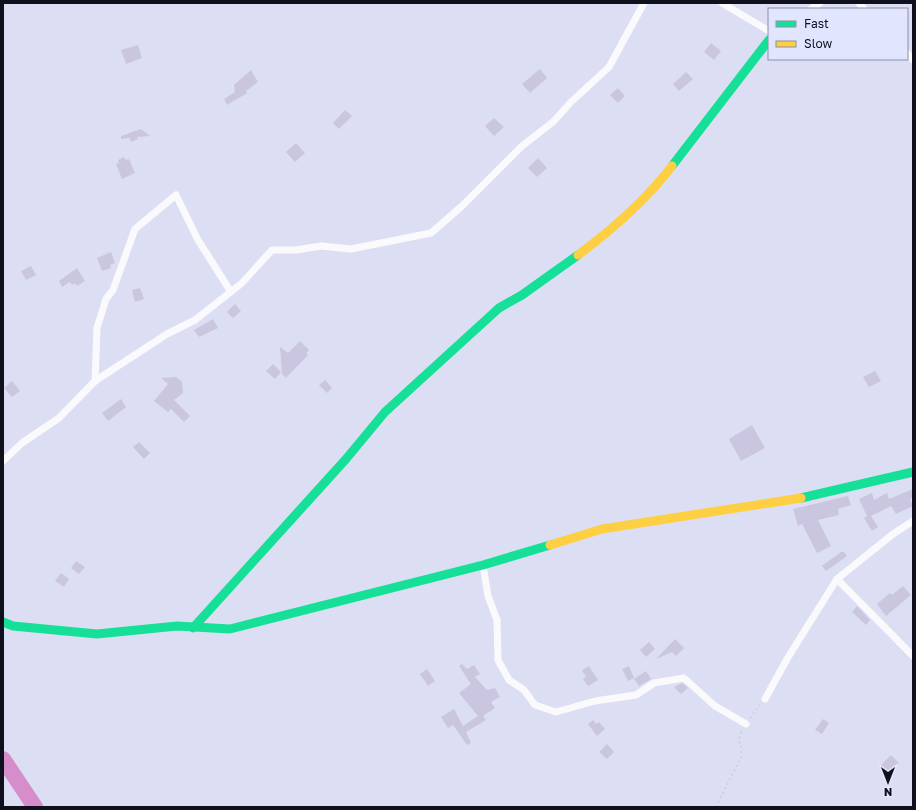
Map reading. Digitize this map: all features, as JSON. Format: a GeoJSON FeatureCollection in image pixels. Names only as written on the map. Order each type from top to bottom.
{"type":"FeatureCollection","features":[{"type":"Feature","properties":{"kind":"street"},"geometry":{"type":"LineString","coordinates":[[3,461],[22,443],[59,418],[95,382],[167,334],[195,320],[231,292],[242,283],[272,250],[296,250],[321,246],[351,249],[431,233],[462,206],[522,146],[553,122],[571,102],[609,67],[644,3]]}},
{"type":"Feature","properties":{"kind":"street"},"geometry":{"type":"LineString","coordinates":[[722,3],[768,30]]}},
{"type":"Feature","properties":{"kind":"street"},"geometry":{"type":"LineString","coordinates":[[192,628],[346,459],[385,412],[499,308],[522,295],[605,235],[656,187],[768,41]]}},
{"type":"Feature","properties":{"kind":"street"},"geometry":{"type":"LineString","coordinates":[[95,382],[97,328],[106,299],[113,290],[135,229],[176,194],[198,240],[231,292]]}},
{"type":"Feature","properties":{"kind":"street"},"geometry":{"type":"LineString","coordinates":[[3,622],[13,626],[97,634],[177,626],[230,629],[483,565],[602,529],[811,496],[913,472]]}},
{"type":"Feature","properties":{"kind":"street"},"geometry":{"type":"LineString","coordinates":[[765,699],[787,659],[837,579],[893,534],[913,521]]}},
{"type":"Feature","properties":{"kind":"street"},"geometry":{"type":"LineString","coordinates":[[483,565],[488,596],[497,620],[498,660],[509,680],[524,690],[535,705],[556,712],[595,701],[636,695],[654,683],[684,678],[715,706],[746,724]]}},
{"type":"Feature","properties":{"kind":"street"},"geometry":{"type":"LineString","coordinates":[[837,579],[913,656]]}},
{"type":"Feature","properties":{"kind":"path"},"geometry":{"type":"LineString","coordinates":[[716,807],[742,755],[739,738],[746,724],[765,699]]}},
{"type":"Feature","properties":{"kind":"building"},"geometry":{"type":"Polygon","coordinates":[[[711,43],[721,51],[714,60],[704,52],[711,43]]]}},
{"type":"Feature","properties":{"kind":"building"},"geometry":{"type":"Polygon","coordinates":[[[138,45],[142,58],[126,64],[121,50],[138,45]]]}},
{"type":"Feature","properties":{"kind":"building"},"geometry":{"type":"Polygon","coordinates":[[[540,69],[547,78],[530,93],[522,84],[540,69]]]}},
{"type":"Feature","properties":{"kind":"building"},"geometry":{"type":"Polygon","coordinates":[[[251,70],[258,82],[246,91],[247,93],[227,105],[224,99],[235,92],[234,85],[251,70]]]}},
{"type":"Feature","properties":{"kind":"building"},"geometry":{"type":"Polygon","coordinates":[[[686,72],[693,79],[679,91],[673,84],[686,72]]]}},
{"type":"Feature","properties":{"kind":"building"},"geometry":{"type":"Polygon","coordinates":[[[618,88],[625,96],[618,103],[610,95],[618,88]]]}},
{"type":"Feature","properties":{"kind":"building"},"geometry":{"type":"Polygon","coordinates":[[[345,110],[352,116],[339,129],[333,123],[345,110]]]}},
{"type":"Feature","properties":{"kind":"building"},"geometry":{"type":"Polygon","coordinates":[[[494,118],[504,127],[494,136],[485,126],[494,118]]]}},
{"type":"Feature","properties":{"kind":"building"},"geometry":{"type":"Polygon","coordinates":[[[141,129],[150,136],[137,137],[138,139],[131,142],[130,138],[121,139],[121,136],[141,129]]]}},
{"type":"Feature","properties":{"kind":"building"},"geometry":{"type":"Polygon","coordinates":[[[296,143],[305,153],[295,162],[286,152],[296,143]]]}},
{"type":"Feature","properties":{"kind":"building"},"geometry":{"type":"Polygon","coordinates":[[[124,157],[126,160],[129,159],[135,173],[122,179],[116,164],[119,163],[118,160],[124,157]]]}},
{"type":"Feature","properties":{"kind":"building"},"geometry":{"type":"Polygon","coordinates":[[[538,158],[547,168],[537,177],[528,168],[538,158]]]}},
{"type":"Feature","properties":{"kind":"building"},"geometry":{"type":"Polygon","coordinates":[[[111,252],[115,263],[110,265],[111,268],[102,271],[97,258],[111,252]]]}},
{"type":"Feature","properties":{"kind":"building"},"geometry":{"type":"Polygon","coordinates":[[[31,266],[36,275],[26,280],[21,271],[31,266]]]}},
{"type":"Feature","properties":{"kind":"building"},"geometry":{"type":"Polygon","coordinates":[[[77,268],[85,281],[77,286],[75,283],[72,285],[70,282],[62,287],[59,281],[77,268]]]}},
{"type":"Feature","properties":{"kind":"building"},"geometry":{"type":"Polygon","coordinates":[[[140,288],[144,299],[135,302],[132,290],[140,288]]]}},
{"type":"Feature","properties":{"kind":"building"},"geometry":{"type":"Polygon","coordinates":[[[235,304],[241,311],[233,318],[227,312],[235,304]]]}},
{"type":"Feature","properties":{"kind":"building"},"geometry":{"type":"Polygon","coordinates":[[[213,319],[218,328],[199,337],[194,330],[213,319]]]}},
{"type":"Feature","properties":{"kind":"building"},"geometry":{"type":"Polygon","coordinates":[[[300,341],[309,350],[306,354],[308,355],[286,378],[282,374],[280,347],[288,353],[300,341]]]}},
{"type":"Feature","properties":{"kind":"building"},"geometry":{"type":"Polygon","coordinates":[[[273,364],[281,372],[275,379],[266,371],[273,364]]]}},
{"type":"Feature","properties":{"kind":"building"},"geometry":{"type":"Polygon","coordinates":[[[875,371],[881,381],[869,387],[863,377],[875,371]]]}},
{"type":"Feature","properties":{"kind":"building"},"geometry":{"type":"Polygon","coordinates":[[[176,377],[182,382],[183,393],[174,400],[190,416],[184,422],[171,409],[168,412],[154,401],[168,384],[161,378],[176,377]]]}},
{"type":"Feature","properties":{"kind":"building"},"geometry":{"type":"Polygon","coordinates":[[[325,380],[332,388],[327,393],[319,385],[325,380]]]}},
{"type":"Feature","properties":{"kind":"building"},"geometry":{"type":"Polygon","coordinates":[[[12,381],[20,391],[12,397],[4,388],[12,381]]]}},
{"type":"Feature","properties":{"kind":"building"},"geometry":{"type":"Polygon","coordinates":[[[121,399],[126,407],[108,421],[102,413],[121,399]]]}},
{"type":"Feature","properties":{"kind":"building"},"geometry":{"type":"Polygon","coordinates":[[[752,425],[765,448],[741,461],[729,439],[752,425]]]}},
{"type":"Feature","properties":{"kind":"building"},"geometry":{"type":"Polygon","coordinates":[[[139,442],[150,453],[144,459],[133,447],[139,442]]]}},
{"type":"Feature","properties":{"kind":"building"},"geometry":{"type":"Polygon","coordinates":[[[913,489],[913,498],[910,499],[913,506],[896,514],[891,506],[871,516],[878,527],[872,531],[864,518],[867,516],[859,499],[872,493],[874,500],[887,493],[889,499],[913,489]]]}},
{"type":"Feature","properties":{"kind":"building"},"geometry":{"type":"Polygon","coordinates":[[[848,496],[851,505],[838,509],[839,515],[818,520],[831,546],[817,553],[802,524],[798,526],[793,509],[848,496]]]}},
{"type":"Feature","properties":{"kind":"building"},"geometry":{"type":"Polygon","coordinates":[[[841,552],[844,552],[847,556],[826,571],[822,566],[841,552]]]}},
{"type":"Feature","properties":{"kind":"building"},"geometry":{"type":"Polygon","coordinates":[[[76,561],[85,567],[79,574],[71,568],[76,561]]]}},
{"type":"Feature","properties":{"kind":"building"},"geometry":{"type":"Polygon","coordinates":[[[61,573],[69,579],[64,587],[55,581],[61,573]]]}},
{"type":"Feature","properties":{"kind":"building"},"geometry":{"type":"Polygon","coordinates":[[[903,586],[911,595],[886,616],[877,604],[890,593],[892,595],[903,586]]]}},
{"type":"Feature","properties":{"kind":"building"},"geometry":{"type":"Polygon","coordinates":[[[857,606],[870,620],[866,625],[852,612],[857,606]]]}},
{"type":"Feature","properties":{"kind":"building"},"geometry":{"type":"Polygon","coordinates":[[[675,639],[684,648],[676,656],[672,652],[656,659],[675,639]]]}},
{"type":"Feature","properties":{"kind":"building"},"geometry":{"type":"Polygon","coordinates":[[[649,642],[655,649],[646,657],[640,650],[649,642]]]}},
{"type":"Feature","properties":{"kind":"building"},"geometry":{"type":"Polygon","coordinates":[[[462,664],[467,669],[474,665],[480,674],[475,677],[487,690],[495,688],[500,697],[491,702],[495,708],[483,716],[486,720],[466,732],[471,743],[467,745],[453,725],[448,728],[441,717],[454,709],[463,726],[478,716],[459,693],[471,684],[459,666],[462,664]]]}},
{"type":"Feature","properties":{"kind":"building"},"geometry":{"type":"Polygon","coordinates":[[[589,666],[598,680],[588,686],[583,679],[586,677],[582,670],[589,666]]]}},
{"type":"Feature","properties":{"kind":"building"},"geometry":{"type":"Polygon","coordinates":[[[629,666],[634,678],[628,681],[622,669],[629,666]]]}},
{"type":"Feature","properties":{"kind":"building"},"geometry":{"type":"Polygon","coordinates":[[[427,669],[435,681],[428,686],[420,674],[427,669]]]}},
{"type":"Feature","properties":{"kind":"building"},"geometry":{"type":"Polygon","coordinates":[[[646,671],[651,679],[639,686],[634,679],[646,671]]]}},
{"type":"Feature","properties":{"kind":"building"},"geometry":{"type":"Polygon","coordinates":[[[682,683],[688,688],[681,694],[674,687],[682,683]]]}},
{"type":"Feature","properties":{"kind":"building"},"geometry":{"type":"Polygon","coordinates":[[[823,719],[829,723],[822,734],[815,730],[823,719]]]}},
{"type":"Feature","properties":{"kind":"building"},"geometry":{"type":"Polygon","coordinates":[[[593,720],[596,724],[599,722],[605,729],[597,736],[588,724],[593,720]]]}},
{"type":"Feature","properties":{"kind":"building"},"geometry":{"type":"Polygon","coordinates":[[[607,744],[614,752],[607,759],[599,752],[607,744]]]}},
{"type":"Feature","properties":{"kind":"building"},"geometry":{"type":"Polygon","coordinates":[[[891,755],[899,763],[888,774],[880,766],[891,755]]]}},
{"type":"Feature","properties":{"kind":"waterway"},"geometry":{"type":"LineString","coordinates":[[3,759],[35,807]]}},
{"type":"Feature","properties":{"kind":"traffic: fast"},"geometry":{"type":"LineString","coordinates":[[672,166],[768,41]]}},
{"type":"Feature","properties":{"kind":"traffic: fast"},"geometry":{"type":"LineString","coordinates":[[193,628],[346,459],[385,412],[499,308],[522,295],[578,255]]}},
{"type":"Feature","properties":{"kind":"traffic: fast"},"geometry":{"type":"LineString","coordinates":[[801,498],[913,472]]}},
{"type":"Feature","properties":{"kind":"traffic: fast"},"geometry":{"type":"LineString","coordinates":[[3,622],[13,626],[97,634],[177,626],[230,629],[483,565],[550,545]]}},
{"type":"Feature","properties":{"kind":"traffic: slow"},"geometry":{"type":"LineString","coordinates":[[578,255],[628,214],[651,191],[672,166]]}},
{"type":"Feature","properties":{"kind":"traffic: slow"},"geometry":{"type":"LineString","coordinates":[[550,545],[602,529],[801,498]]}}]}
